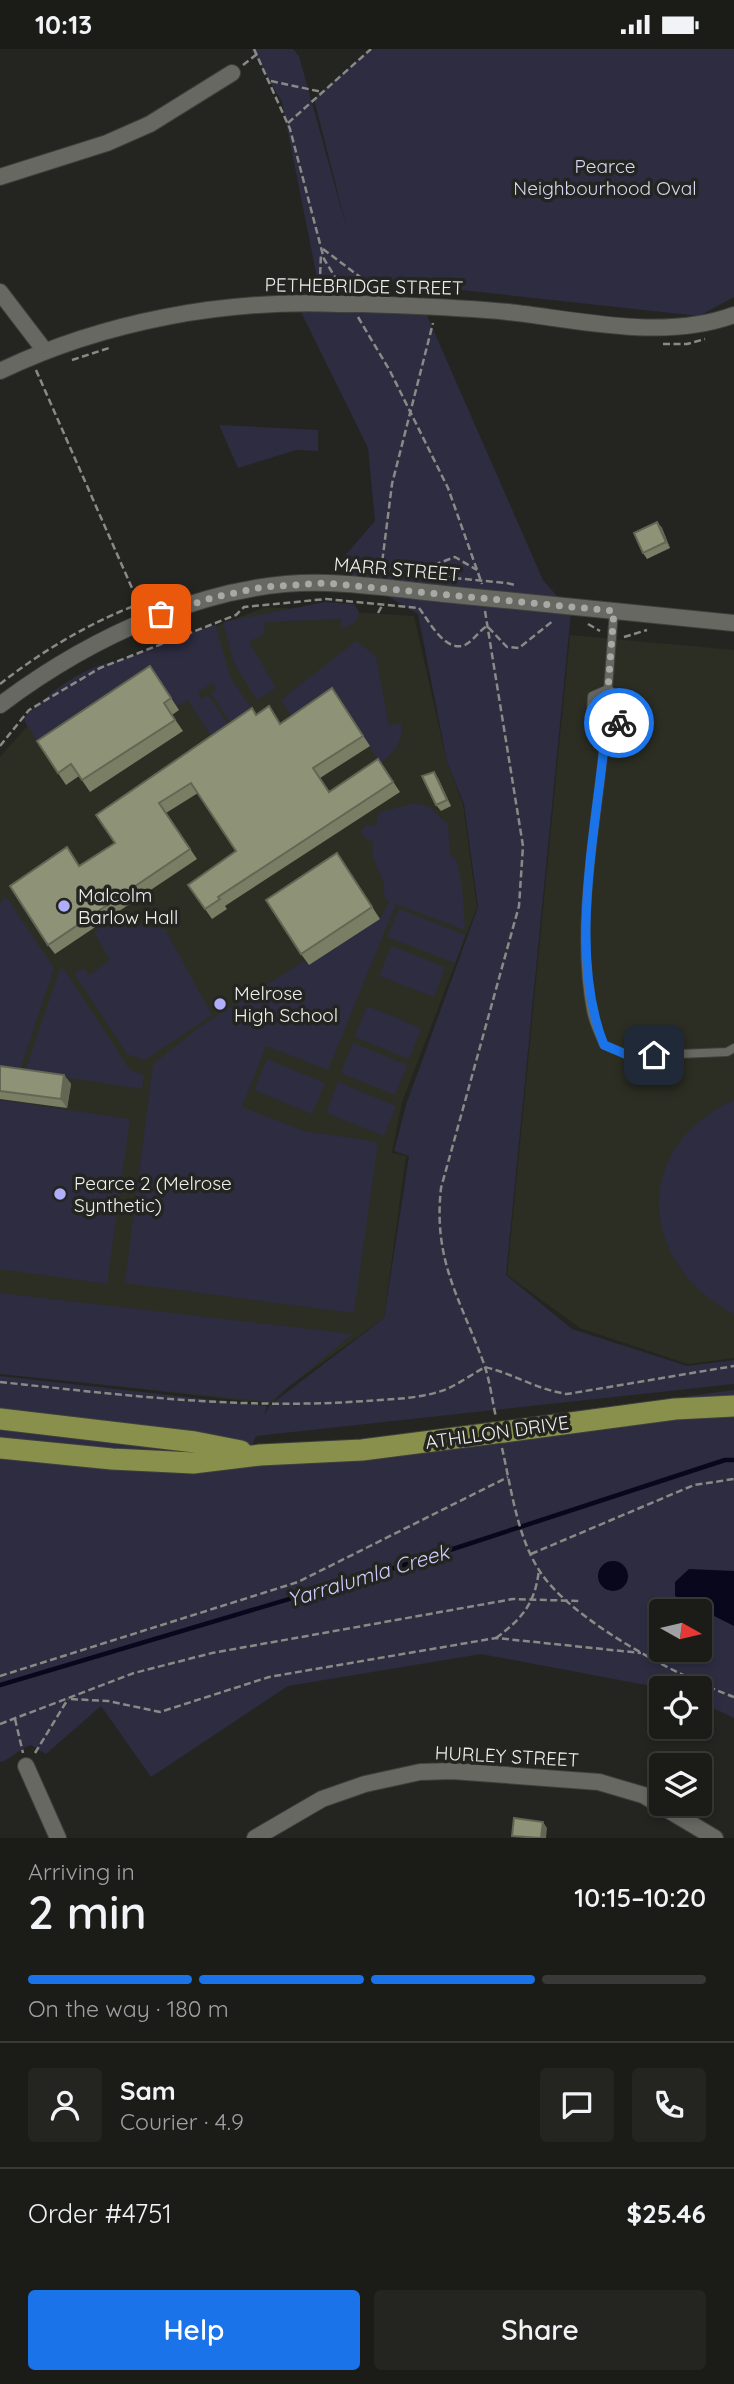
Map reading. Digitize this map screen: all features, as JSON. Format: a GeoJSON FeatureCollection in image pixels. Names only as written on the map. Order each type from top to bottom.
{"type":"FeatureCollection","features":[{"type":"Feature","properties":{"kind":"main road","name":"ATHLLON DRIVE"},"geometry":{"type":"LineString","coordinates":[[0,1448],[112,1459],[193,1463],[260,1455],[362,1450],[675,1409],[734,1406]]}},
{"type":"Feature","properties":{"kind":"main road","name":"ATHLLON DRIVE"},"geometry":{"type":"LineString","coordinates":[[0,1419],[195,1442],[260,1455]]}},
{"type":"Feature","properties":{"kind":"street"},"geometry":{"type":"LineString","coordinates":[[0,177],[128,133],[195,98],[232,73]]}},
{"type":"Feature","properties":{"kind":"street"},"geometry":{"type":"LineString","coordinates":[[0,292],[38,353]]}},
{"type":"Feature","properties":{"kind":"street","name":"PETHEBRIDGE STREET"},"geometry":{"type":"LineString","coordinates":[[0,371],[38,353],[199,310],[280,302],[342,298],[363,304],[480,309],[663,328],[705,326],[734,316]]}},
{"type":"Feature","properties":{"kind":"street","name":"MARR STREET"},"geometry":{"type":"LineString","coordinates":[[0,705],[96,643],[161,614],[215,597],[263,587],[326,583],[734,623]]}},
{"type":"Feature","properties":{"kind":"street"},"geometry":{"type":"LineString","coordinates":[[26,1766],[58,1838]]}},
{"type":"Feature","properties":{"kind":"street","name":"HURLEY STREET"},"geometry":{"type":"LineString","coordinates":[[255,1838],[321,1799],[365,1784],[420,1772],[452,1771],[599,1782],[643,1795],[715,1838]]}},
{"type":"Feature","properties":{"kind":"lane"},"geometry":{"type":"LineString","coordinates":[[608,689],[614,611]]}},
{"type":"Feature","properties":{"kind":"lane"},"geometry":{"type":"LineString","coordinates":[[608,689],[622,700],[618,731],[604,746],[587,918],[585,971],[591,1013],[604,1045],[630,1056],[727,1052],[734,1048]]}},
{"type":"Feature","properties":{"kind":"lane"},"geometry":{"type":"LineString","coordinates":[[604,746],[590,725],[592,696],[608,689]]}},
{"type":"Feature","properties":{"kind":"path"},"geometry":{"type":"LineString","coordinates":[[254,49],[288,123],[321,248],[342,298]]}},
{"type":"Feature","properties":{"kind":"path"},"geometry":{"type":"LineString","coordinates":[[288,123],[372,49]]}},
{"type":"Feature","properties":{"kind":"path"},"geometry":{"type":"LineString","coordinates":[[269,81],[322,92]]}},
{"type":"Feature","properties":{"kind":"path"},"geometry":{"type":"LineString","coordinates":[[301,293],[320,278],[321,248]]}},
{"type":"Feature","properties":{"kind":"path"},"geometry":{"type":"LineString","coordinates":[[321,248],[379,291],[363,304],[409,410],[448,488],[479,572],[482,588]]}},
{"type":"Feature","properties":{"kind":"path"},"geometry":{"type":"LineString","coordinates":[[381,571],[392,484],[434,320]]}},
{"type":"Feature","properties":{"kind":"path"},"geometry":{"type":"LineString","coordinates":[[61,363],[110,347]]}},
{"type":"Feature","properties":{"kind":"path"},"geometry":{"type":"LineString","coordinates":[[38,353],[139,604]]}},
{"type":"Feature","properties":{"kind":"path"},"geometry":{"type":"LineString","coordinates":[[479,572],[461,558],[448,557],[431,566],[426,575],[507,583]]}},
{"type":"Feature","properties":{"kind":"path"},"geometry":{"type":"LineString","coordinates":[[0,746],[29,710],[100,668],[236,615],[244,607],[326,599],[430,609]]}},
{"type":"Feature","properties":{"kind":"path"},"geometry":{"type":"LineString","coordinates":[[378,613],[383,604]]}},
{"type":"Feature","properties":{"kind":"path"},"geometry":{"type":"LineString","coordinates":[[419,608],[450,645],[468,644],[487,626]]}},
{"type":"Feature","properties":{"kind":"path"},"geometry":{"type":"LineString","coordinates":[[485,609],[523,846],[523,879],[519,906],[441,1188],[438,1215],[446,1272],[485,1367]]}},
{"type":"Feature","properties":{"kind":"path"},"geometry":{"type":"LineString","coordinates":[[487,626],[507,647],[519,648],[554,620]]}},
{"type":"Feature","properties":{"kind":"path"},"geometry":{"type":"LineString","coordinates":[[0,1382],[176,1401],[246,1405],[316,1404],[402,1398],[447,1389],[485,1367],[506,1372],[543,1391],[567,1394],[734,1366]]}},
{"type":"Feature","properties":{"kind":"path"},"geometry":{"type":"LineString","coordinates":[[0,1676],[298,1582],[508,1476]]}},
{"type":"Feature","properties":{"kind":"path"},"geometry":{"type":"LineString","coordinates":[[531,1554],[694,1485],[734,1479]]}},
{"type":"Feature","properties":{"kind":"path"},"geometry":{"type":"LineString","coordinates":[[518,1515],[538,1570],[564,1600],[596,1625],[644,1653],[734,1697]]}},
{"type":"Feature","properties":{"kind":"path"},"geometry":{"type":"LineString","coordinates":[[496,1638],[517,1623],[533,1599],[538,1570]]}},
{"type":"Feature","properties":{"kind":"path"},"geometry":{"type":"LineString","coordinates":[[0,1724],[134,1674],[212,1653],[513,1599],[579,1601]]}},
{"type":"Feature","properties":{"kind":"path"},"geometry":{"type":"LineString","coordinates":[[68,1699],[108,1700],[160,1711],[279,1675],[496,1638],[644,1653]]}},
{"type":"Feature","properties":{"kind":"path"},"geometry":{"type":"LineString","coordinates":[[26,1766],[68,1699]]}},
{"type":"Feature","properties":{"kind":"path"},"geometry":{"type":"LineString","coordinates":[[15,1720],[26,1766]]}},
{"type":"Feature","properties":{"kind":"shaded area","name":"Melrose High School"},"geometry":{"type":"Polygon","coordinates":[[[266,607],[414,616],[447,762],[463,804],[477,907],[402,1102],[392,1153],[406,1156],[384,1318],[287,1388],[271,1404],[0,1373],[0,757],[64,685],[266,607]]]}},
{"type":"Feature","properties":{"kind":"shaded area"},"geometry":{"type":"Polygon","coordinates":[[[570,635],[734,650],[734,1358],[688,1364],[580,1328],[507,1275],[570,635]]]}},
{"type":"Feature","properties":{"kind":"green space","name":"Pearce Neighbourhood Oval"},"geometry":{"type":"Polygon","coordinates":[[[251,49],[293,49],[299,56],[348,233],[314,99],[370,49],[734,49],[734,297],[699,316],[360,279],[318,283],[282,102],[251,49]]]}},
{"type":"Feature","properties":{"kind":"green space"},"geometry":{"type":"Polygon","coordinates":[[[300,310],[425,311],[543,580],[571,612],[506,1275],[572,1329],[687,1366],[734,1360],[734,1384],[256,1436],[251,1448],[323,1444],[734,1390],[734,1718],[712,1708],[712,1676],[649,1676],[649,1686],[481,1654],[288,1686],[151,1777],[101,1706],[46,1754],[31,1745],[0,1762],[0,1376],[267,1406],[264,1416],[270,1405],[384,1318],[409,1156],[394,1151],[406,1105],[478,907],[464,804],[447,762],[418,614],[336,566],[375,521],[368,448],[300,310]]]}},
{"type":"Feature","properties":{"kind":"green space"},"geometry":{"type":"Polygon","coordinates":[[[219,425],[318,430],[318,451],[296,450],[238,468],[219,425]]]}},
{"type":"Feature","properties":{"kind":"green space"},"geometry":{"type":"Polygon","coordinates":[[[325,602],[354,604],[360,614],[354,623],[341,629],[341,619],[265,622],[264,634],[249,642],[276,688],[257,700],[234,663],[223,622],[325,602]]]}},
{"type":"Feature","properties":{"kind":"green space"},"geometry":{"type":"Polygon","coordinates":[[[216,625],[230,677],[251,708],[230,722],[211,693],[216,689],[213,683],[198,692],[201,699],[208,695],[228,724],[211,736],[188,700],[177,706],[158,678],[45,753],[25,722],[24,718],[42,702],[82,673],[216,625]]]}},
{"type":"Feature","properties":{"kind":"green space"},"geometry":{"type":"Polygon","coordinates":[[[356,641],[376,656],[389,726],[401,723],[399,741],[380,764],[339,698],[298,727],[281,700],[356,641]]]}},
{"type":"Feature","properties":{"kind":"green space"},"geometry":{"type":"Polygon","coordinates":[[[415,803],[429,807],[448,824],[450,854],[457,861],[462,885],[465,930],[396,904],[328,1070],[266,1046],[242,1107],[304,1131],[378,1142],[354,1313],[125,1283],[153,1064],[201,1026],[304,961],[309,965],[380,919],[389,902],[385,899],[383,881],[372,855],[373,841],[366,840],[361,831],[366,825],[376,827],[378,813],[415,803]]]}},
{"type":"Feature","properties":{"kind":"green space"},"geometry":{"type":"Polygon","coordinates":[[[4,898],[7,898],[54,968],[20,1071],[0,1068],[0,905],[4,898]]]}},
{"type":"Feature","properties":{"kind":"green space"},"geometry":{"type":"Polygon","coordinates":[[[399,909],[465,935],[455,963],[387,937],[399,909]]]}},
{"type":"Feature","properties":{"kind":"green space"},"geometry":{"type":"Polygon","coordinates":[[[108,922],[165,929],[212,1015],[145,1060],[127,1054],[74,973],[84,968],[90,975],[110,960],[94,932],[108,922]]]}},
{"type":"Feature","properties":{"kind":"green space"},"geometry":{"type":"Polygon","coordinates":[[[391,946],[445,967],[434,997],[379,976],[391,946]]]}},
{"type":"Feature","properties":{"kind":"green space"},"geometry":{"type":"Polygon","coordinates":[[[60,969],[64,969],[130,1070],[144,1075],[142,1089],[25,1071],[60,969]]]}},
{"type":"Feature","properties":{"kind":"green space"},"geometry":{"type":"Polygon","coordinates":[[[367,1006],[421,1028],[409,1059],[355,1037],[367,1006]]]}},
{"type":"Feature","properties":{"kind":"green space"},"geometry":{"type":"Polygon","coordinates":[[[353,1043],[407,1065],[395,1095],[341,1073],[353,1043]]]}},
{"type":"Feature","properties":{"kind":"green space"},"geometry":{"type":"Polygon","coordinates":[[[267,1059],[325,1083],[312,1114],[254,1090],[267,1059]]]}},
{"type":"Feature","properties":{"kind":"green space"},"geometry":{"type":"Polygon","coordinates":[[[338,1082],[396,1106],[384,1136],[326,1113],[338,1082]]]}},
{"type":"Feature","properties":{"kind":"green space","name":"Pearce 2 (Melrose Synthetic)"},"geometry":{"type":"Polygon","coordinates":[[[0,1100],[130,1119],[107,1284],[0,1269],[0,1100]]]}},
{"type":"Feature","properties":{"kind":"green space"},"geometry":{"type":"Polygon","coordinates":[[[734,1100],[734,1314],[702,1292],[679,1266],[664,1237],[659,1206],[663,1175],[677,1146],[700,1121],[734,1100]]]}},
{"type":"Feature","properties":{"kind":"green space"},"geometry":{"type":"Polygon","coordinates":[[[0,1293],[353,1334],[270,1402],[0,1374],[0,1293]]]}},
{"type":"Feature","properties":{"kind":"water"},"geometry":{"type":"Polygon","coordinates":[[[613,1561],[624,1565],[628,1576],[624,1587],[613,1591],[602,1587],[598,1576],[602,1565],[613,1561]]]}},
{"type":"Feature","properties":{"kind":"water"},"geometry":{"type":"Polygon","coordinates":[[[689,1569],[734,1571],[734,1626],[712,1615],[712,1599],[681,1599],[675,1596],[675,1582],[689,1569]]]}},
{"type":"Feature","properties":{"kind":"building"},"geometry":{"type":"Polygon","coordinates":[[[657,522],[666,542],[643,553],[634,533],[657,522]]]}},
{"type":"Feature","properties":{"kind":"building"},"geometry":{"type":"Polygon","coordinates":[[[150,666],[171,698],[164,703],[175,720],[82,780],[71,764],[58,773],[37,741],[150,666]]]}},
{"type":"Feature","properties":{"kind":"building"},"geometry":{"type":"Polygon","coordinates":[[[332,688],[363,736],[313,768],[329,792],[378,759],[393,782],[218,897],[220,899],[205,909],[188,885],[236,851],[191,783],[159,803],[190,849],[48,945],[10,886],[67,847],[79,866],[115,843],[96,815],[252,708],[256,715],[269,706],[280,724],[332,688]]]}},
{"type":"Feature","properties":{"kind":"building"},"geometry":{"type":"Polygon","coordinates":[[[434,772],[447,800],[436,805],[422,776],[434,772]]]}},
{"type":"Feature","properties":{"kind":"building"},"geometry":{"type":"Polygon","coordinates":[[[337,853],[372,907],[301,954],[266,900],[337,853]]]}},
{"type":"Feature","properties":{"kind":"building"},"geometry":{"type":"Polygon","coordinates":[[[0,1066],[64,1075],[61,1099],[0,1091],[0,1066]]]}},
{"type":"Feature","properties":{"kind":"building"},"geometry":{"type":"Polygon","coordinates":[[[514,1818],[543,1822],[541,1838],[512,1836],[514,1818]]]}},
{"type":"Feature","properties":{"kind":"waterway","name":"Yarralumla Creek"},"geometry":{"type":"LineString","coordinates":[[0,1685],[407,1564],[725,1460],[734,1460]]}},
{"type":"Feature","properties":{"kind":"way so far"},"geometry":{"type":"LineString","coordinates":[[161,614],[215,597],[263,587],[326,583],[614,611],[608,689],[622,700],[619,723]]}},
{"type":"Feature","properties":{"kind":"place","name":"Malcolm Barlow Hall"},"geometry":{"type":"Point","coordinates":[64,906]}},
{"type":"Feature","properties":{"kind":"place","name":"Melrose High School"},"geometry":{"type":"Point","coordinates":[220,1004]}},
{"type":"Feature","properties":{"kind":"place","name":"Pearce 2 (Melrose Synthetic)"},"geometry":{"type":"Point","coordinates":[60,1194]}},
{"type":"Feature","properties":{"kind":"route"},"geometry":{"type":"LineString","coordinates":[[619,723],[618,731],[604,746],[587,918],[585,971],[591,1013],[604,1045],[630,1056],[654,1055]]}}]}
